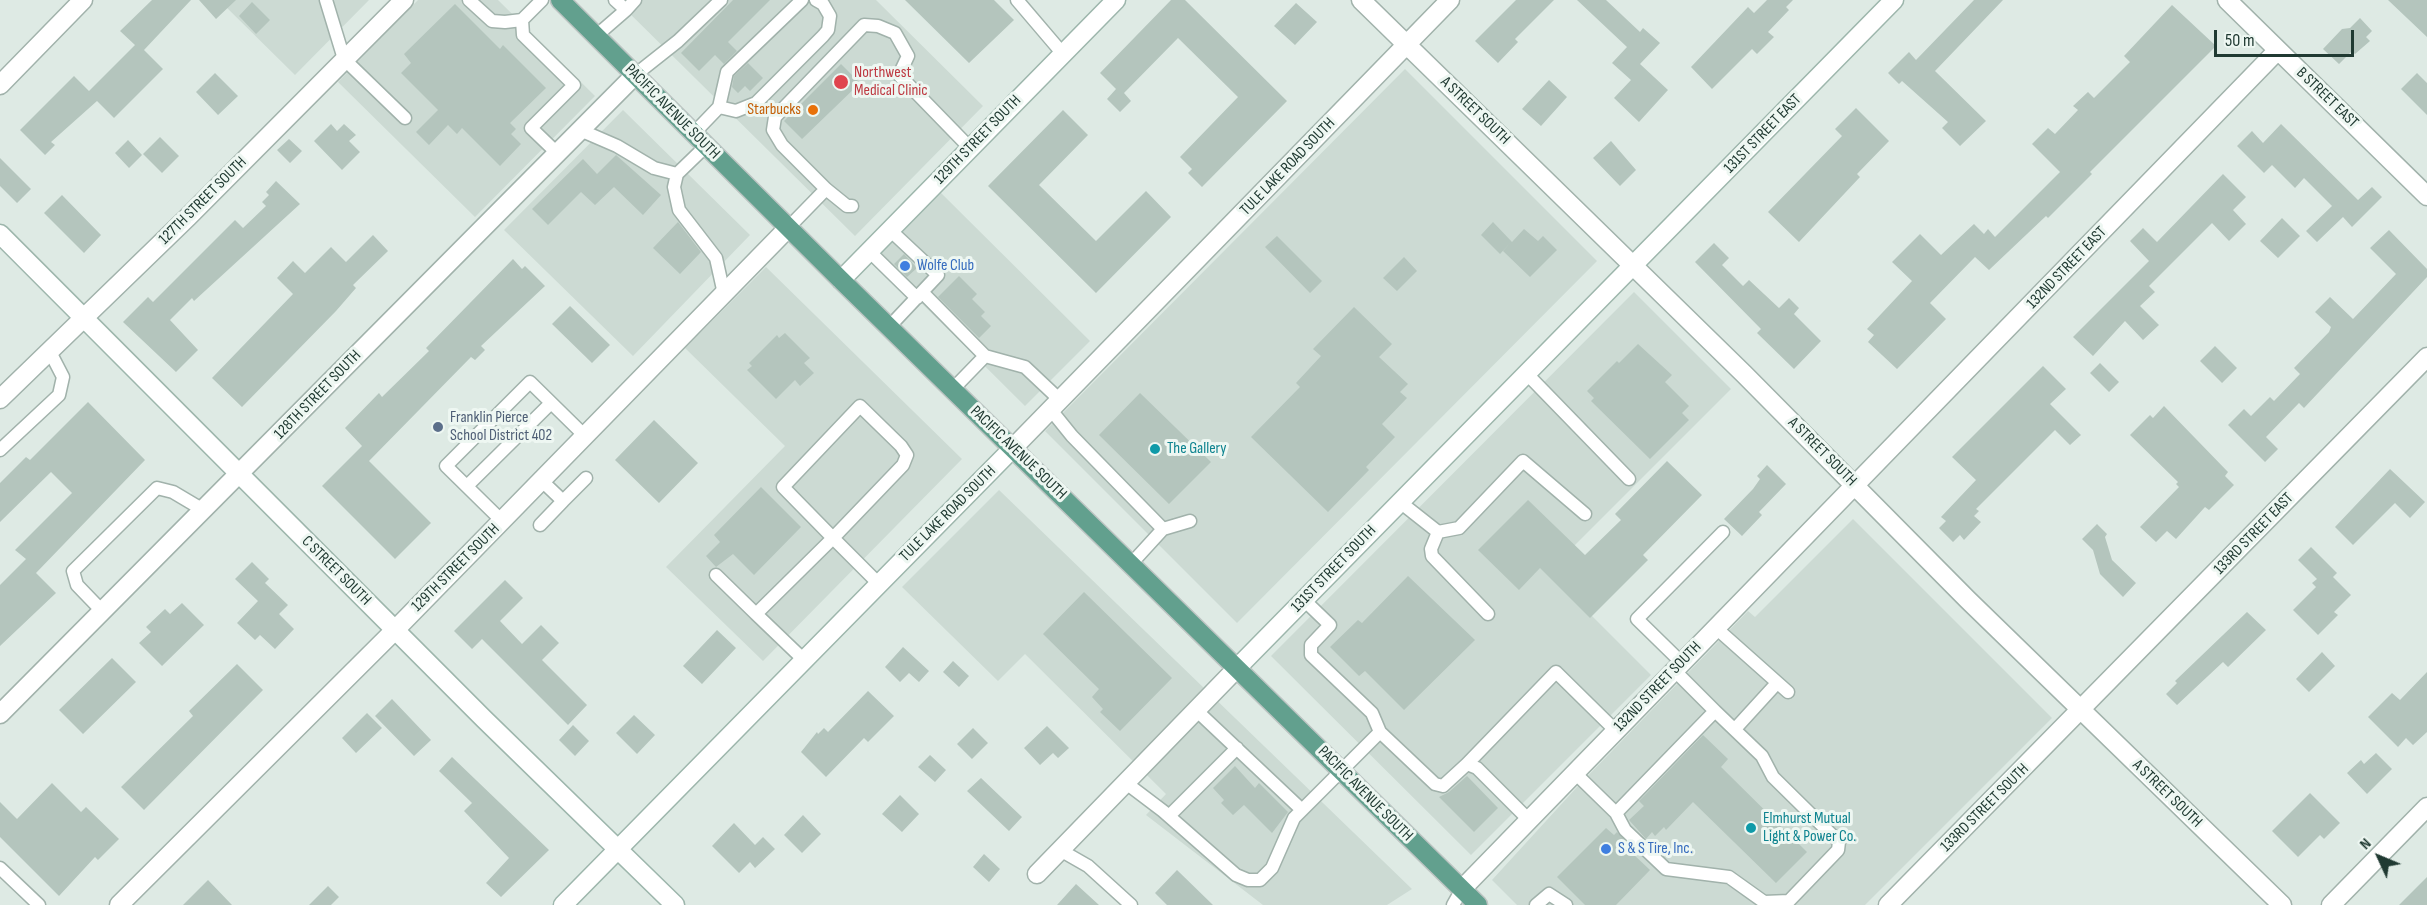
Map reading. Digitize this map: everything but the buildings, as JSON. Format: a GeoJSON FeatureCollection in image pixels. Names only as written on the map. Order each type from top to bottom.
{"type":"FeatureCollection","features":[{"type":"Feature","properties":{"kind":"main road","name":"PACIFIC AVENUE SOUTH"},"geometry":{"type":"LineString","coordinates":[[565,2],[596,36],[841,280],[1341,771],[1457,897],[1478,905]]}},
{"type":"Feature","properties":{"kind":"street"},"geometry":{"type":"LineString","coordinates":[[0,85],[83,0]]}},
{"type":"Feature","properties":{"kind":"street","name":"127TH STREET SOUTH"},"geometry":{"type":"LineString","coordinates":[[0,399],[83,316],[188,217],[404,0]]}},
{"type":"Feature","properties":{"kind":"street","name":"129TH STREET SOUTH"},"geometry":{"type":"LineString","coordinates":[[841,280],[1116,0]]}},
{"type":"Feature","properties":{"kind":"street","name":"A STREET SOUTH"},"geometry":{"type":"LineString","coordinates":[[1361,0],[1855,485],[2081,711],[2282,905]]}},
{"type":"Feature","properties":{"kind":"street","name":"TULE LAKE ROAD SOUTH"},"geometry":{"type":"LineString","coordinates":[[563,905],[1450,0]]}},
{"type":"Feature","properties":{"kind":"street","name":"131ST STREET EAST"},"geometry":{"type":"LineString","coordinates":[[1633,267],[1894,0]]}},
{"type":"Feature","properties":{"kind":"street","name":"B STREET EAST"},"geometry":{"type":"LineString","coordinates":[[2227,0],[2427,196]]}},
{"type":"Feature","properties":{"kind":"street","name":"132ND STREET EAST"},"geometry":{"type":"LineString","coordinates":[[1855,485],[2278,50]]}},
{"type":"Feature","properties":{"kind":"street","name":"128TH STREET SOUTH"},"geometry":{"type":"LineString","coordinates":[[0,714],[205,511],[635,75]]}},
{"type":"Feature","properties":{"kind":"street","name":"129TH STREET SOUTH"},"geometry":{"type":"LineString","coordinates":[[118,905],[502,522],[789,227]]}},
{"type":"Feature","properties":{"kind":"street","name":"C STREET SOUTH"},"geometry":{"type":"LineString","coordinates":[[0,234],[395,630],[675,905]]}},
{"type":"Feature","properties":{"kind":"street","name":"131ST STREET SOUTH"},"geometry":{"type":"LineString","coordinates":[[1037,874],[1526,373],[1633,267]]}},
{"type":"Feature","properties":{"kind":"street","name":"133RD STREET EAST"},"geometry":{"type":"LineString","coordinates":[[2081,711],[2427,357]]}},
{"type":"Feature","properties":{"kind":"street","name":"132ND STREET SOUTH"},"geometry":{"type":"LineString","coordinates":[[1457,897],[1855,485]]}},
{"type":"Feature","properties":{"kind":"street","name":"133RD STREET SOUTH"},"geometry":{"type":"LineString","coordinates":[[1888,905],[2081,711]]}},
{"type":"Feature","properties":{"kind":"street"},"geometry":{"type":"LineString","coordinates":[[2331,905],[2427,807]]}},
{"type":"Feature","properties":{"kind":"lane"},"geometry":{"type":"LineString","coordinates":[[326,0],[344,60],[405,118]]}},
{"type":"Feature","properties":{"kind":"lane"},"geometry":{"type":"LineString","coordinates":[[469,0],[492,21],[522,20],[542,0]]}},
{"type":"Feature","properties":{"kind":"lane"},"geometry":{"type":"LineString","coordinates":[[615,0],[626,10]]}},
{"type":"Feature","properties":{"kind":"lane"},"geometry":{"type":"LineString","coordinates":[[596,36],[635,0]]}},
{"type":"Feature","properties":{"kind":"lane"},"geometry":{"type":"LineString","coordinates":[[635,75],[678,41],[721,0]]}},
{"type":"Feature","properties":{"kind":"lane"},"geometry":{"type":"LineString","coordinates":[[724,294],[716,258],[679,210],[675,187],[677,174],[719,107],[727,72],[802,0]]}},
{"type":"Feature","properties":{"kind":"lane"},"geometry":{"type":"LineString","coordinates":[[719,107],[736,111],[756,103],[828,30],[830,16],[828,10],[816,0]]}},
{"type":"Feature","properties":{"kind":"lane"},"geometry":{"type":"LineString","coordinates":[[1017,0],[1063,54]]}},
{"type":"Feature","properties":{"kind":"lane"},"geometry":{"type":"LineString","coordinates":[[522,20],[523,35],[574,85],[531,128],[557,153]]}},
{"type":"Feature","properties":{"kind":"lane"},"geometry":{"type":"LineString","coordinates":[[852,206],[847,206],[826,189],[782,145],[772,130],[775,117],[864,25],[878,26],[895,33],[908,56],[899,75],[970,148]]}},
{"type":"Feature","properties":{"kind":"lane"},"geometry":{"type":"LineString","coordinates":[[580,130],[617,146],[654,168],[677,174]]}},
{"type":"Feature","properties":{"kind":"lane"},"geometry":{"type":"LineString","coordinates":[[789,227],[826,189]]}},
{"type":"Feature","properties":{"kind":"lane"},"geometry":{"type":"LineString","coordinates":[[889,327],[938,275],[890,230]]}},
{"type":"Feature","properties":{"kind":"lane"},"geometry":{"type":"LineString","coordinates":[[870,251],[985,356],[1025,367],[1055,405],[1072,436],[1163,529]]}},
{"type":"Feature","properties":{"kind":"lane"},"geometry":{"type":"LineString","coordinates":[[0,450],[59,394],[63,377],[49,350]]}},
{"type":"Feature","properties":{"kind":"lane"},"geometry":{"type":"LineString","coordinates":[[953,389],[985,356]]}},
{"type":"Feature","properties":{"kind":"lane"},"geometry":{"type":"LineString","coordinates":[[1526,373],[1629,479]]}},
{"type":"Feature","properties":{"kind":"lane"},"geometry":{"type":"LineString","coordinates":[[502,522],[446,466],[530,382],[586,437]]}},
{"type":"Feature","properties":{"kind":"lane"},"geometry":{"type":"LineString","coordinates":[[467,486],[551,403]]}},
{"type":"Feature","properties":{"kind":"lane"},"geometry":{"type":"LineString","coordinates":[[756,614],[833,538],[903,465],[907,455],[860,406],[783,487],[833,538],[879,584]]}},
{"type":"Feature","properties":{"kind":"lane"},"geometry":{"type":"LineString","coordinates":[[1400,502],[1438,532],[1459,528],[1523,461],[1585,514]]}},
{"type":"Feature","properties":{"kind":"lane"},"geometry":{"type":"LineString","coordinates":[[540,525],[586,478]]}},
{"type":"Feature","properties":{"kind":"lane"},"geometry":{"type":"LineString","coordinates":[[542,481],[563,501]]}},
{"type":"Feature","properties":{"kind":"lane"},"geometry":{"type":"LineString","coordinates":[[103,612],[77,585],[73,571],[157,488],[173,492],[205,511]]}},
{"type":"Feature","properties":{"kind":"lane"},"geometry":{"type":"LineString","coordinates":[[1131,564],[1163,529],[1190,521]]}},
{"type":"Feature","properties":{"kind":"lane"},"geometry":{"type":"LineString","coordinates":[[1438,532],[1431,549],[1432,556],[1488,614]]}},
{"type":"Feature","properties":{"kind":"lane"},"geometry":{"type":"LineString","coordinates":[[1575,773],[1616,813],[1624,830],[1666,869],[1729,877],[1764,902],[1789,901],[1838,850],[1839,842],[1773,777],[1762,756],[1715,711],[1637,619],[1723,532]]}},
{"type":"Feature","properties":{"kind":"lane"},"geometry":{"type":"LineString","coordinates":[[716,575],[804,660]]}},
{"type":"Feature","properties":{"kind":"lane"},"geometry":{"type":"LineString","coordinates":[[1304,600],[1330,625],[1311,645],[1311,655],[1372,714],[1380,732],[1435,784],[1443,786],[1467,764],[1556,672],[1616,731]]}},
{"type":"Feature","properties":{"kind":"lane"},"geometry":{"type":"LineString","coordinates":[[1716,628],[1788,692]]}},
{"type":"Feature","properties":{"kind":"lane"},"geometry":{"type":"LineString","coordinates":[[1735,729],[1777,683]]}},
{"type":"Feature","properties":{"kind":"lane"},"geometry":{"type":"LineString","coordinates":[[1196,710],[1302,810]]}},
{"type":"Feature","properties":{"kind":"lane"},"geometry":{"type":"LineString","coordinates":[[1616,813],[1715,711]]}},
{"type":"Feature","properties":{"kind":"lane"},"geometry":{"type":"LineString","coordinates":[[1126,783],[1169,816],[1236,875],[1248,880],[1260,880],[1272,868],[1294,818],[1380,732]]}},
{"type":"Feature","properties":{"kind":"lane"},"geometry":{"type":"LineString","coordinates":[[1169,816],[1237,748]]}},
{"type":"Feature","properties":{"kind":"lane"},"geometry":{"type":"LineString","coordinates":[[1467,764],[1478,768],[1529,820]]}},
{"type":"Feature","properties":{"kind":"lane"},"geometry":{"type":"LineString","coordinates":[[1060,850],[1088,866],[1131,905]]}},
{"type":"Feature","properties":{"kind":"lane"},"geometry":{"type":"LineString","coordinates":[[0,868],[39,905]]}},
{"type":"Feature","properties":{"kind":"lane"},"geometry":{"type":"LineString","coordinates":[[1536,905],[1549,894],[1566,905]]}},
{"type":"Feature","properties":{"kind":"shaded area"},"geometry":{"type":"Polygon","coordinates":[[[226,0],[369,0],[295,75],[223,4],[226,0]]]}},
{"type":"Feature","properties":{"kind":"shaded area"},"geometry":{"type":"Polygon","coordinates":[[[418,0],[498,0],[595,96],[475,217],[338,82],[418,0]]]}},
{"type":"Feature","properties":{"kind":"shaded area"},"geometry":{"type":"Polygon","coordinates":[[[616,0],[876,0],[983,106],[855,236],[616,0]]]}},
{"type":"Feature","properties":{"kind":"shaded area"},"geometry":{"type":"Polygon","coordinates":[[[1405,69],[1597,261],[1237,623],[1045,431],[1405,69]]]}},
{"type":"Feature","properties":{"kind":"shaded area"},"geometry":{"type":"Polygon","coordinates":[[[623,110],[750,235],[633,356],[504,230],[623,110]]]}},
{"type":"Feature","properties":{"kind":"shaded area"},"geometry":{"type":"Polygon","coordinates":[[[939,191],[1090,341],[1025,406],[874,256],[939,191]]]}},
{"type":"Feature","properties":{"kind":"shaded area"},"geometry":{"type":"Polygon","coordinates":[[[766,267],[962,459],[763,661],[666,567],[785,446],[685,348],[766,267]]]}},
{"type":"Feature","properties":{"kind":"shaded area"},"geometry":{"type":"Polygon","coordinates":[[[1634,292],[1731,389],[1548,572],[1651,675],[1471,855],[1271,656],[1634,292]]]}},
{"type":"Feature","properties":{"kind":"shaded area"},"geometry":{"type":"Polygon","coordinates":[[[999,490],[1412,889],[1387,905],[1263,905],[1146,815],[1166,794],[1025,654],[998,681],[902,587],[999,490]]]}},
{"type":"Feature","properties":{"kind":"shaded area"},"geometry":{"type":"Polygon","coordinates":[[[1853,519],[2052,718],[1865,905],[1517,905],[1492,880],[1578,786],[1748,611],[1755,617],[1853,519]]]}},
{"type":"Feature","properties":{"kind":"place","name":"Northwest Medical Clinic"},"geometry":{"type":"Point","coordinates":[841,82]}},
{"type":"Feature","properties":{"kind":"place","name":"Starbucks"},"geometry":{"type":"Point","coordinates":[813,110]}},
{"type":"Feature","properties":{"kind":"place","name":"Wolfe Club"},"geometry":{"type":"Point","coordinates":[905,266]}},
{"type":"Feature","properties":{"kind":"place","name":"Franklin Pierce School District 402"},"geometry":{"type":"Point","coordinates":[438,427]}},
{"type":"Feature","properties":{"kind":"place","name":"The Gallery"},"geometry":{"type":"Point","coordinates":[1155,449]}},
{"type":"Feature","properties":{"kind":"place","name":"Elmhurst Mutual Light & Power Co."},"geometry":{"type":"Point","coordinates":[1751,828]}},
{"type":"Feature","properties":{"kind":"place","name":"S & S Tire, Inc."},"geometry":{"type":"Point","coordinates":[1606,849]}}]}
